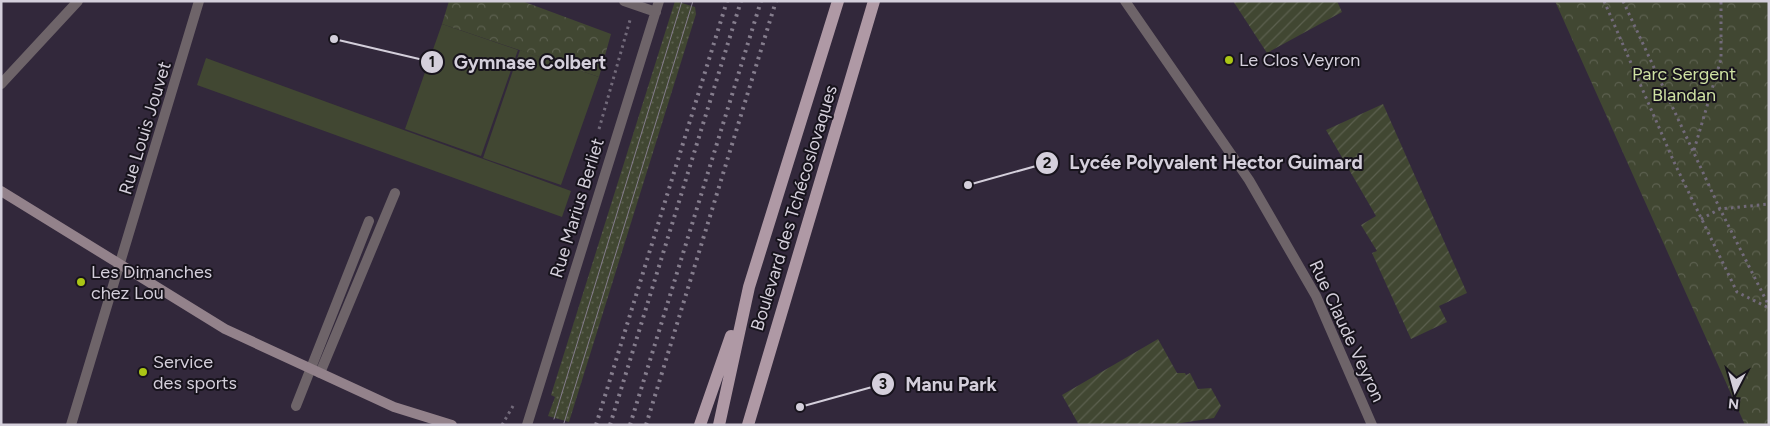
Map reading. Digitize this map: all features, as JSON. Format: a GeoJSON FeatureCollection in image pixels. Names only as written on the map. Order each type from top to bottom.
{"type":"FeatureCollection","features":[{"type":"Feature","properties":{"kind":"main road","name":"Boulevard des Tchécoslovaques"},"geometry":{"type":"LineString","coordinates":[[719,425],[749,287],[838,1]]}},
{"type":"Feature","properties":{"kind":"main road","name":"Boulevard des Tchécoslovaques"},"geometry":{"type":"LineString","coordinates":[[748,425],[874,1]]}},
{"type":"Feature","properties":{"kind":"main road"},"geometry":{"type":"LineString","coordinates":[[1,190],[226,329],[394,407],[434,422],[452,425]]}},
{"type":"Feature","properties":{"kind":"main road"},"geometry":{"type":"LineString","coordinates":[[700,425],[749,287]]}},
{"type":"Feature","properties":{"kind":"street","name":"Rue Louis Jouvet"},"geometry":{"type":"LineString","coordinates":[[71,425],[199,1]]}},
{"type":"Feature","properties":{"kind":"street"},"geometry":{"type":"LineString","coordinates":[[624,1],[656,12]]}},
{"type":"Feature","properties":{"kind":"street","name":"Rue Marius Berliet"},"geometry":{"type":"LineString","coordinates":[[527,425],[659,1]]}},
{"type":"Feature","properties":{"kind":"street","name":"Rue Claude Veyron"},"geometry":{"type":"LineString","coordinates":[[1125,1],[1249,180],[1316,296],[1372,425]]}},
{"type":"Feature","properties":{"kind":"street"},"geometry":{"type":"LineString","coordinates":[[1,84],[76,2]]}},
{"type":"Feature","properties":{"kind":"street"},"geometry":{"type":"LineString","coordinates":[[296,406],[316,372],[395,193]]}},
{"type":"Feature","properties":{"kind":"street"},"geometry":{"type":"LineString","coordinates":[[316,372],[369,221]]}},
{"type":"Feature","properties":{"kind":"path"},"geometry":{"type":"LineString","coordinates":[[1604,1],[1700,219],[1737,292],[1769,307]]}},
{"type":"Feature","properties":{"kind":"path"},"geometry":{"type":"LineString","coordinates":[[1623,1],[1720,209],[1769,307]]}},
{"type":"Feature","properties":{"kind":"path"},"geometry":{"type":"LineString","coordinates":[[1693,151],[1721,59],[1721,1]]}},
{"type":"Feature","properties":{"kind":"path"},"geometry":{"type":"LineString","coordinates":[[1700,219],[1720,209],[1769,204]]}},
{"type":"Feature","properties":{"kind":"green space"},"geometry":{"type":"Polygon","coordinates":[[[449,1],[522,1],[611,34],[599,77],[442,24],[449,1]]]}},
{"type":"Feature","properties":{"kind":"green space"},"geometry":{"type":"Polygon","coordinates":[[[675,1],[695,7],[696,14],[569,422],[548,416],[555,397],[551,395],[675,1]]]}},
{"type":"Feature","properties":{"kind":"green space"},"geometry":{"type":"Polygon","coordinates":[[[1233,1],[1337,1],[1342,12],[1267,53],[1233,1]]]}},
{"type":"Feature","properties":{"kind":"green space","name":"Parc Sergent Blandan"},"geometry":{"type":"Polygon","coordinates":[[[1555,1],[1769,1],[1769,425],[1745,425],[1555,1]]]}},
{"type":"Feature","properties":{"kind":"green space"},"geometry":{"type":"Polygon","coordinates":[[[442,24],[518,50],[481,156],[405,129],[442,24]]]}},
{"type":"Feature","properties":{"kind":"green space"},"geometry":{"type":"Polygon","coordinates":[[[520,50],[599,77],[561,185],[483,158],[520,50]]]}},
{"type":"Feature","properties":{"kind":"green space"},"geometry":{"type":"Polygon","coordinates":[[[206,58],[571,191],[562,217],[197,85],[206,58]]]}},
{"type":"Feature","properties":{"kind":"green space"},"geometry":{"type":"Polygon","coordinates":[[[1383,104],[1467,293],[1439,306],[1447,322],[1411,339],[1372,253],[1377,251],[1361,225],[1376,216],[1326,130],[1383,104]]]}},
{"type":"Feature","properties":{"kind":"green space"},"geometry":{"type":"Polygon","coordinates":[[[1158,339],[1177,373],[1185,373],[1186,375],[1190,373],[1198,389],[1211,388],[1221,406],[1214,418],[1168,425],[1079,425],[1062,395],[1158,339]]]}},
{"type":"Feature","properties":{"kind":"tram line"},"geometry":{"type":"LineString","coordinates":[[554,419],[682,1]]}},
{"type":"Feature","properties":{"kind":"tram line"},"geometry":{"type":"LineString","coordinates":[[564,423],[693,1]]}},
{"type":"Feature","properties":{"kind":"railway"},"geometry":{"type":"LineString","coordinates":[[596,425],[727,1]]}},
{"type":"Feature","properties":{"kind":"railway"},"geometry":{"type":"LineString","coordinates":[[610,425],[741,1]]}},
{"type":"Feature","properties":{"kind":"railway"},"geometry":{"type":"LineString","coordinates":[[630,425],[761,1]]}},
{"type":"Feature","properties":{"kind":"railway"},"geometry":{"type":"LineString","coordinates":[[646,425],[776,1]]}},
{"type":"Feature","properties":{"kind":"place","name":"Gymnase Colbert"},"geometry":{"type":"Point","coordinates":[334,39]}},
{"type":"Feature","properties":{"kind":"place","name":"Le Clos Veyron"},"geometry":{"type":"Point","coordinates":[1229,60]}},
{"type":"Feature","properties":{"kind":"place","name":"Lycée Polyvalent Hector Guimard"},"geometry":{"type":"Point","coordinates":[968,185]}},
{"type":"Feature","properties":{"kind":"place","name":"Les Dimanches chez Lou"},"geometry":{"type":"Point","coordinates":[81,282]}},
{"type":"Feature","properties":{"kind":"place","name":"Service des sports"},"geometry":{"type":"Point","coordinates":[143,372]}},
{"type":"Feature","properties":{"kind":"place","name":"Manu Park"},"geometry":{"type":"Point","coordinates":[800,407]}}]}
